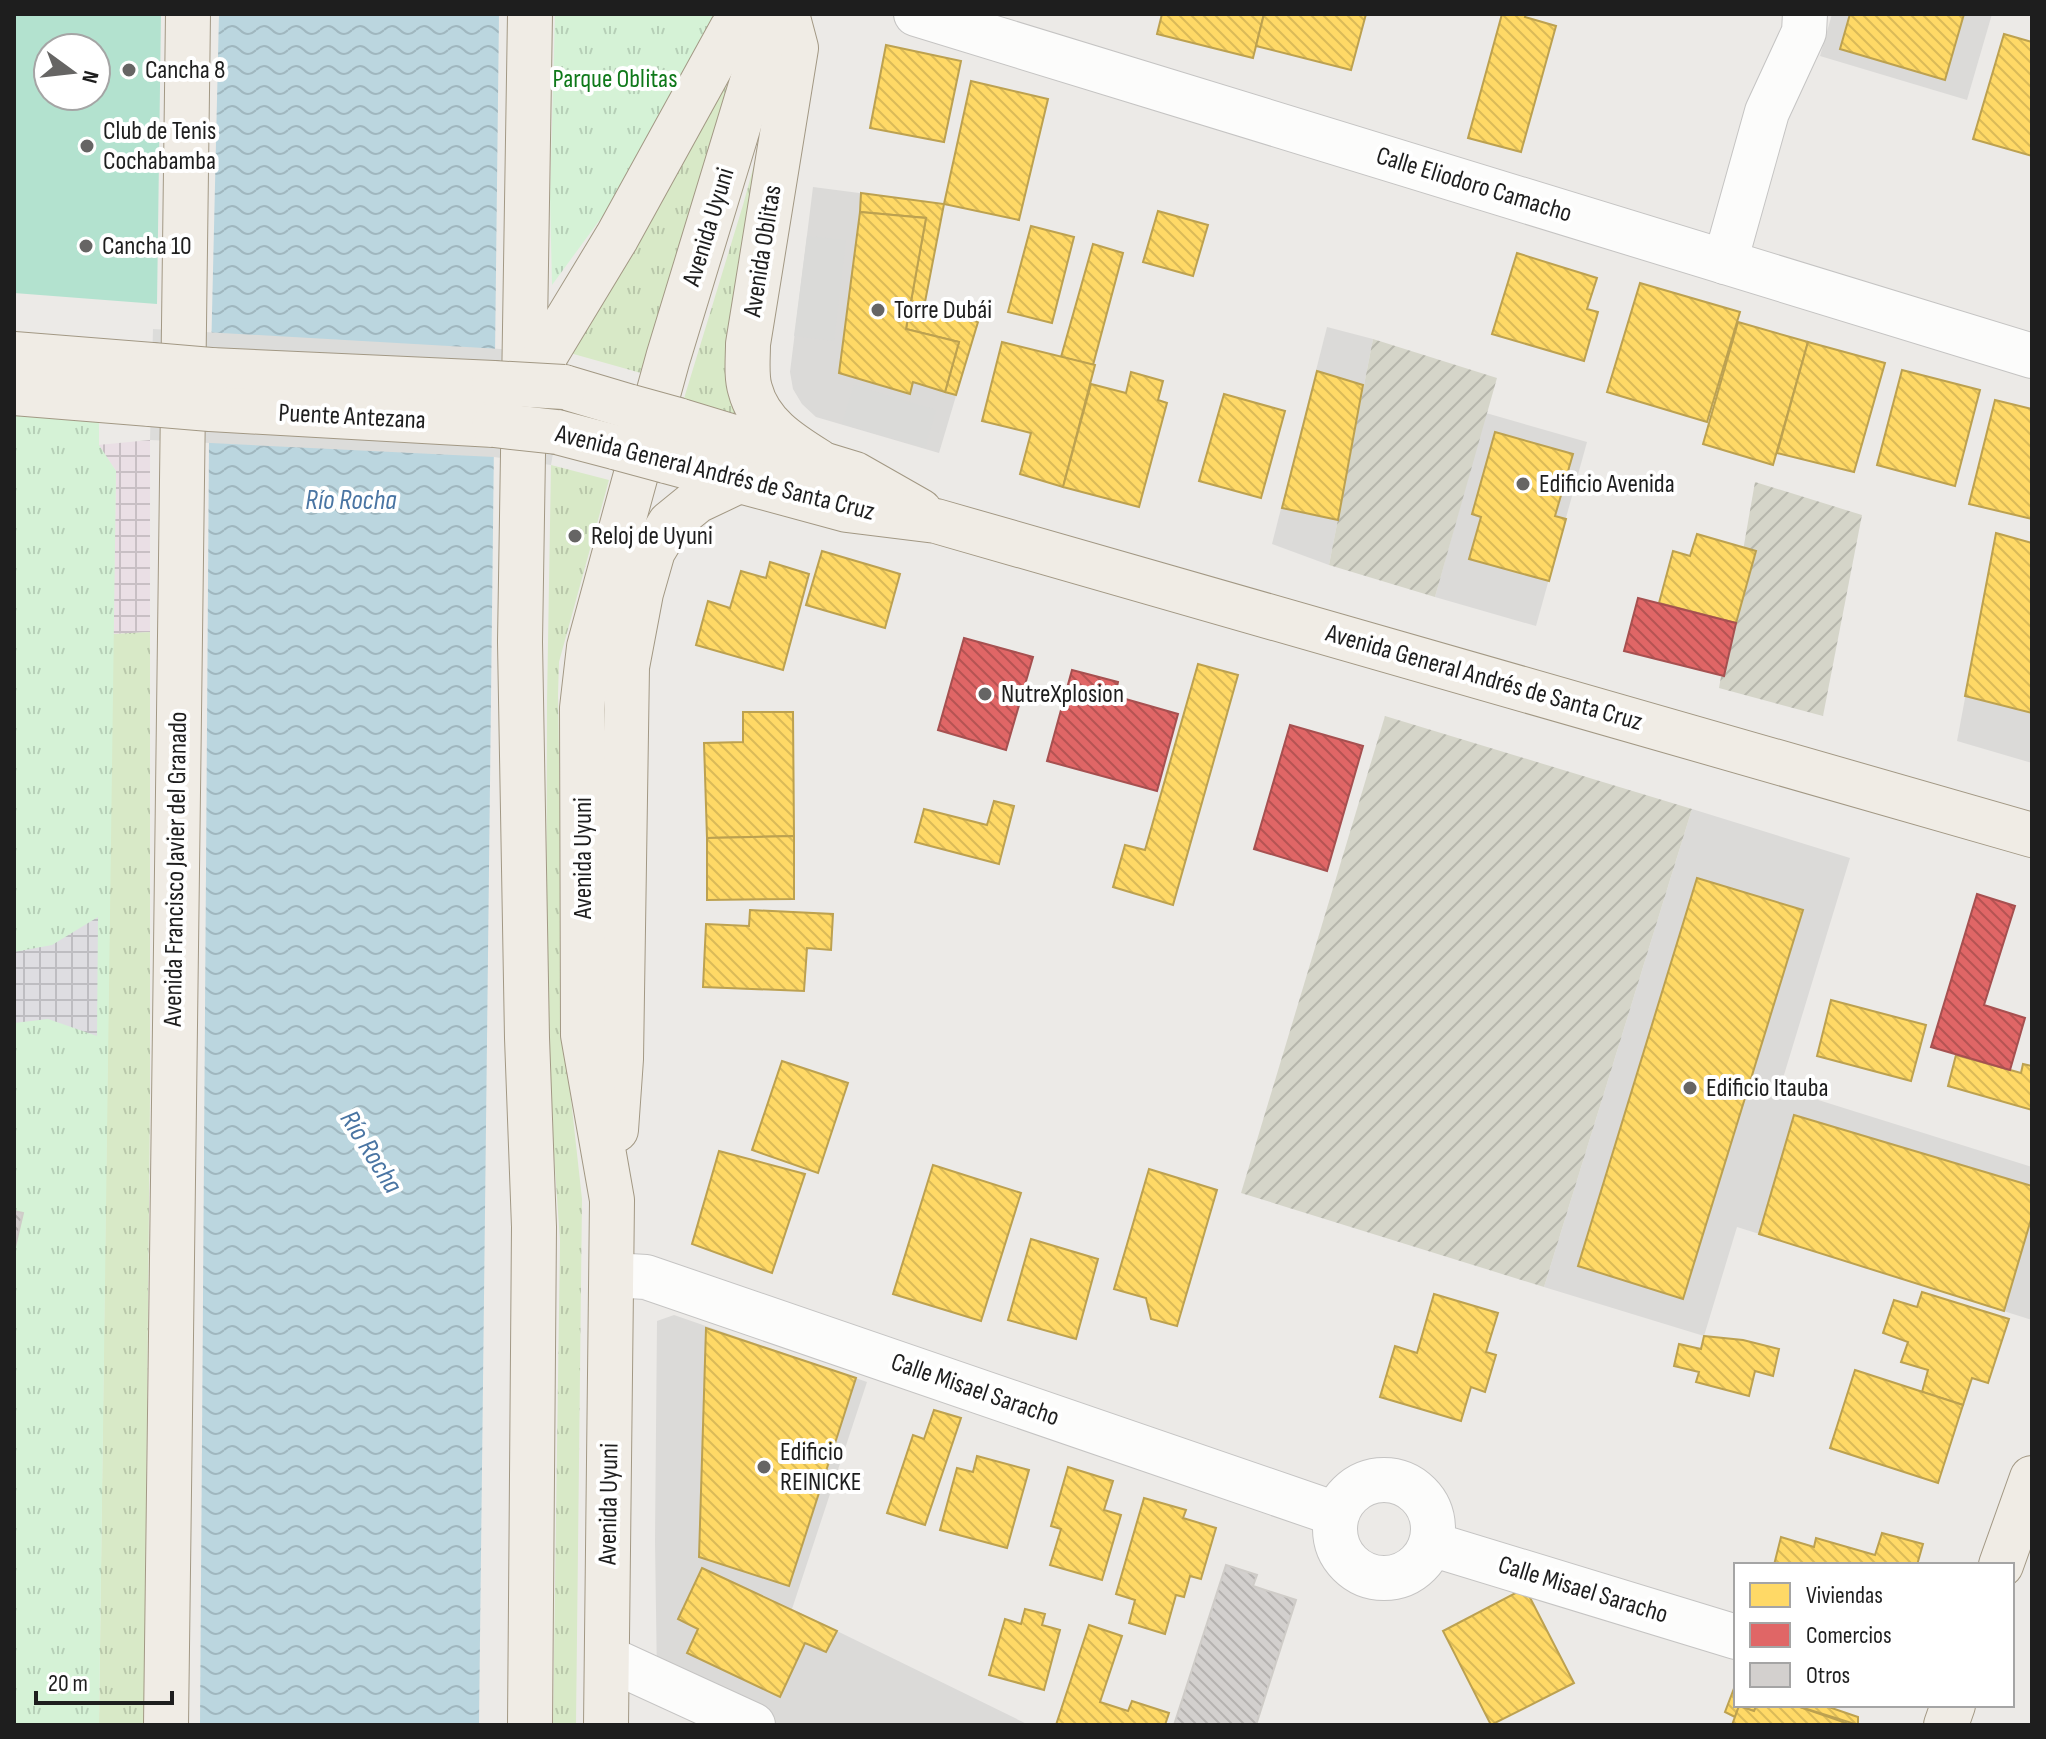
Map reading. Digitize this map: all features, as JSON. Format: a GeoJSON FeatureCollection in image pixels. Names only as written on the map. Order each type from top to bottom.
{"type":"FeatureCollection","features":[{"type":"Feature","properties":{"kind":"main road","name":"Avenida Francisco Javier del Granado"},"geometry":{"type":"LineString","coordinates":[[166,1725],[188,14]]}},
{"type":"Feature","properties":{"kind":"main road"},"geometry":{"type":"LineString","coordinates":[[530,14],[519,396],[520,642],[534,1227],[530,1725]]}},
{"type":"Feature","properties":{"kind":"main road"},"geometry":{"type":"LineString","coordinates":[[519,396],[617,237],[731,30],[743,14]]}},
{"type":"Feature","properties":{"kind":"main road","name":"Avenida Uyuni"},"geometry":{"type":"LineString","coordinates":[[606,1725],[612,1200],[583,1035],[582,708],[589,647],[668,358],[758,62],[767,14]]}},
{"type":"Feature","properties":{"kind":"main road","name":"Avenida Oblitas"},"geometry":{"type":"LineString","coordinates":[[787,14],[796,48],[748,344],[750,389],[767,423],[783,440],[818,461]]}},
{"type":"Feature","properties":{"kind":"main road"},"geometry":{"type":"LineString","coordinates":[[14,354],[151,384]]}},
{"type":"Feature","properties":{"kind":"main road"},"geometry":{"type":"LineString","coordinates":[[14,393],[151,384]]}},
{"type":"Feature","properties":{"kind":"main road","name":"Puente Antezana"},"geometry":{"type":"LineString","coordinates":[[151,384],[211,389],[519,396]]}},
{"type":"Feature","properties":{"kind":"main road","name":"Avenida General Andrés de Santa Cruz"},"geometry":{"type":"LineString","coordinates":[[519,396],[631,407],[818,461],[855,474],[936,521]]}},
{"type":"Feature","properties":{"kind":"main road","name":"Avenida General Andrés de Santa Cruz"},"geometry":{"type":"LineString","coordinates":[[519,396],[557,432],[847,510],[936,521],[2032,835]]}},
{"type":"Feature","properties":{"kind":"main road"},"geometry":{"type":"LineString","coordinates":[[612,1200],[621,1059],[627,667],[641,593],[653,551],[670,523],[697,501],[739,481]]}},
{"type":"Feature","properties":{"kind":"main road"},"geometry":{"type":"LineString","coordinates":[[2002,1563],[2032,1478]]}},
{"type":"Feature","properties":{"kind":"street","name":"Calle Eliodoro Camacho"},"geometry":{"type":"LineString","coordinates":[[916,14],[2032,356]]}},
{"type":"Feature","properties":{"kind":"street"},"geometry":{"type":"LineString","coordinates":[[1725,262],[1767,112],[1804,32],[1805,14]]}},
{"type":"Feature","properties":{"kind":"street","name":"Calle Misael Saracho"},"geometry":{"type":"LineString","coordinates":[[612,1275],[646,1277],[1336,1514]]}},
{"type":"Feature","properties":{"kind":"street"},"geometry":{"type":"LineString","coordinates":[[1379,1479],[1398,1481],[1415,1490],[1428,1505],[1433,1524],[1431,1544],[1422,1561],[1406,1573],[1388,1579],[1369,1577],[1352,1567],[1340,1552],[1335,1533],[1336,1514],[1346,1497],[1361,1484],[1379,1479]]}},
{"type":"Feature","properties":{"kind":"street","name":"Calle Misael Saracho"},"geometry":{"type":"LineString","coordinates":[[1431,1544],[1734,1636]]}},
{"type":"Feature","properties":{"kind":"street"},"geometry":{"type":"LineString","coordinates":[[607,1658],[753,1725]]}},
{"type":"Feature","properties":{"kind":"shaded area"},"geometry":{"type":"Polygon","coordinates":[[[1832,14],[1992,14],[1967,100],[1820,56],[1832,14]]]}},
{"type":"Feature","properties":{"kind":"shaded area","name":"Torre Dubái"},"geometry":{"type":"Polygon","coordinates":[[[813,187],[944,204],[924,307],[978,322],[939,453],[816,417],[802,404],[793,389],[790,372],[813,187]]]}},
{"type":"Feature","properties":{"kind":"shaded area"},"geometry":{"type":"Polygon","coordinates":[[[807,236],[846,240],[834,341],[794,336],[807,236]]]}},
{"type":"Feature","properties":{"kind":"shaded area"},"geometry":{"type":"Polygon","coordinates":[[[1327,327],[1373,339],[1329,565],[1272,544],[1327,327]]]}},
{"type":"Feature","properties":{"kind":"shaded area"},"geometry":{"type":"Polygon","coordinates":[[[1373,339],[1497,378],[1435,597],[1329,565],[1373,339]]]}},
{"type":"Feature","properties":{"kind":"shaded area"},"geometry":{"type":"Polygon","coordinates":[[[854,385],[936,410],[925,448],[842,424],[854,385]]]}},
{"type":"Feature","properties":{"kind":"shaded area","name":"Edificio Avenida"},"geometry":{"type":"Polygon","coordinates":[[[1486,413],[1587,442],[1536,626],[1435,597],[1486,413]]]}},
{"type":"Feature","properties":{"kind":"shaded area"},"geometry":{"type":"Polygon","coordinates":[[[150,440],[150,632],[113,634],[116,471],[98,445],[150,440]]]}},
{"type":"Feature","properties":{"kind":"shaded area"},"geometry":{"type":"Polygon","coordinates":[[[1755,482],[1862,515],[1823,716],[1719,688],[1755,482]]]}},
{"type":"Feature","properties":{"kind":"shaded area"},"geometry":{"type":"Polygon","coordinates":[[[1996,533],[2032,543],[2032,763],[1957,741],[1996,533]]]}},
{"type":"Feature","properties":{"kind":"shaded area"},"geometry":{"type":"Polygon","coordinates":[[[1385,716],[1692,809],[1544,1287],[1241,1193],[1385,716]]]}},
{"type":"Feature","properties":{"kind":"shaded area","name":"Edificio Itauba"},"geometry":{"type":"Polygon","coordinates":[[[1692,809],[1850,858],[1780,1088],[2032,1167],[2032,1320],[1737,1227],[1704,1336],[1544,1287],[1692,809]]]}},
{"type":"Feature","properties":{"kind":"shaded area"},"geometry":{"type":"Polygon","coordinates":[[[98,917],[97,1036],[48,1019],[14,1023],[14,952],[52,945],[98,917]]]}},
{"type":"Feature","properties":{"kind":"shaded area"},"geometry":{"type":"Polygon","coordinates":[[[674,1315],[867,1382],[792,1609],[1029,1725],[709,1725],[657,1680],[657,1321],[674,1315]]]}},
{"type":"Feature","properties":{"kind":"green space","name":"Club de Tenis Cochabamba"},"geometry":{"type":"Polygon","coordinates":[[[14,14],[161,14],[157,304],[14,293],[14,14]]]}},
{"type":"Feature","properties":{"kind":"green space","name":"Parque Oblitas"},"geometry":{"type":"Polygon","coordinates":[[[555,14],[721,14],[607,210],[552,285],[550,197],[555,14]]]}},
{"type":"Feature","properties":{"kind":"green space"},"geometry":{"type":"Polygon","coordinates":[[[781,67],[760,431],[682,405],[781,67]]]}},
{"type":"Feature","properties":{"kind":"green space"},"geometry":{"type":"Polygon","coordinates":[[[730,69],[713,154],[641,373],[570,353],[730,69]]]}},
{"type":"Feature","properties":{"kind":"green space"},"geometry":{"type":"Polygon","coordinates":[[[14,415],[99,421],[99,445],[116,471],[99,1725],[14,1725],[14,415]]]}},
{"type":"Feature","properties":{"kind":"green space"},"geometry":{"type":"Polygon","coordinates":[[[551,465],[609,480],[559,662],[558,695],[564,1036],[582,1199],[576,1725],[553,1725],[560,1241],[546,1037],[551,465]]]}},
{"type":"Feature","properties":{"kind":"green space"},"geometry":{"type":"Polygon","coordinates":[[[150,632],[150,1100],[144,1725],[99,1725],[113,634],[150,632]]]}},
{"type":"Feature","properties":{"kind":"water","name":"Río Rocha"},"geometry":{"type":"Polygon","coordinates":[[[219,14],[499,14],[479,1725],[200,1725],[209,442],[219,14]]]}},
{"type":"Feature","properties":{"kind":"pier"},"geometry":{"type":"Polygon","coordinates":[[[153,329],[570,353],[551,465],[494,457],[150,440],[153,329]]]}},
{"type":"Feature","properties":{"kind":"building: Viviendas"},"geometry":{"type":"Polygon","coordinates":[[[1162,14],[1264,14],[1253,58],[1157,34],[1162,14]]]}},
{"type":"Feature","properties":{"kind":"building: Viviendas"},"geometry":{"type":"Polygon","coordinates":[[[1264,14],[1366,14],[1351,70],[1256,46],[1264,14]]]}},
{"type":"Feature","properties":{"kind":"building: Viviendas"},"geometry":{"type":"Polygon","coordinates":[[[1502,14],[1526,14],[1525,17],[1556,26],[1521,152],[1468,138],[1502,14]]]}},
{"type":"Feature","properties":{"kind":"building: Viviendas"},"geometry":{"type":"Polygon","coordinates":[[[1850,14],[1964,14],[1945,80],[1840,49],[1850,14]]]}},
{"type":"Feature","properties":{"kind":"building: Viviendas"},"geometry":{"type":"Polygon","coordinates":[[[2004,34],[2032,42],[2032,156],[1973,139],[2004,34]]]}},
{"type":"Feature","properties":{"kind":"building: Viviendas"},"geometry":{"type":"Polygon","coordinates":[[[886,45],[961,61],[944,142],[870,128],[886,45]]]}},
{"type":"Feature","properties":{"kind":"building: Viviendas"},"geometry":{"type":"Polygon","coordinates":[[[971,81],[1048,99],[1019,220],[944,204],[971,81]]]}},
{"type":"Feature","properties":{"kind":"building: Viviendas"},"geometry":{"type":"Polygon","coordinates":[[[861,193],[944,204],[924,307],[978,322],[956,395],[945,392],[959,342],[906,329],[926,218],[860,212],[861,193]]]}},
{"type":"Feature","properties":{"kind":"building: Viviendas"},"geometry":{"type":"Polygon","coordinates":[[[1158,211],[1208,225],[1193,276],[1143,262],[1158,211]]]}},
{"type":"Feature","properties":{"kind":"building: Viviendas","name":"Torre Dubái"},"geometry":{"type":"Polygon","coordinates":[[[860,212],[926,218],[906,329],[959,342],[945,392],[913,382],[910,394],[839,373],[860,212]]]}},
{"type":"Feature","properties":{"kind":"building: Viviendas"},"geometry":{"type":"Polygon","coordinates":[[[1031,226],[1074,237],[1052,323],[1008,312],[1031,226]]]}},
{"type":"Feature","properties":{"kind":"building: Viviendas"},"geometry":{"type":"Polygon","coordinates":[[[1093,244],[1123,253],[1093,365],[1061,357],[1093,244]]]}},
{"type":"Feature","properties":{"kind":"building: Viviendas"},"geometry":{"type":"Polygon","coordinates":[[[1517,253],[1597,278],[1587,309],[1598,312],[1584,361],[1492,334],[1517,253]]]}},
{"type":"Feature","properties":{"kind":"building: Viviendas"},"geometry":{"type":"Polygon","coordinates":[[[1640,283],[1740,312],[1707,422],[1607,392],[1640,283]]]}},
{"type":"Feature","properties":{"kind":"building: Viviendas"},"geometry":{"type":"Polygon","coordinates":[[[1738,322],[1808,342],[1773,465],[1703,444],[1738,322]]]}},
{"type":"Feature","properties":{"kind":"building: Viviendas"},"geometry":{"type":"Polygon","coordinates":[[[1002,342],[1095,365],[1063,487],[1020,474],[1031,433],[982,421],[1002,342]]]}},
{"type":"Feature","properties":{"kind":"building: Viviendas"},"geometry":{"type":"Polygon","coordinates":[[[1808,342],[1885,363],[1854,472],[1777,453],[1808,342]]]}},
{"type":"Feature","properties":{"kind":"building: Viviendas"},"geometry":{"type":"Polygon","coordinates":[[[1902,370],[1980,390],[1955,486],[1877,465],[1902,370]]]}},
{"type":"Feature","properties":{"kind":"building: Viviendas"},"geometry":{"type":"Polygon","coordinates":[[[1317,371],[1363,385],[1338,520],[1282,508],[1317,371]]]}},
{"type":"Feature","properties":{"kind":"building: Viviendas"},"geometry":{"type":"Polygon","coordinates":[[[1131,372],[1163,381],[1158,400],[1167,403],[1139,507],[1063,487],[1091,384],[1126,393],[1131,372]]]}},
{"type":"Feature","properties":{"kind":"building: Viviendas"},"geometry":{"type":"Polygon","coordinates":[[[1224,394],[1285,411],[1261,498],[1199,481],[1224,394]]]}},
{"type":"Feature","properties":{"kind":"building: Viviendas"},"geometry":{"type":"Polygon","coordinates":[[[1995,400],[2032,409],[2032,519],[1969,504],[1995,400]]]}},
{"type":"Feature","properties":{"kind":"building: Viviendas","name":"Edificio Avenida"},"geometry":{"type":"Polygon","coordinates":[[[1495,432],[1573,454],[1555,516],[1566,519],[1549,581],[1469,559],[1481,517],[1472,514],[1495,432]]]}},
{"type":"Feature","properties":{"kind":"building: Viviendas"},"geometry":{"type":"Polygon","coordinates":[[[1996,533],[2032,543],[2032,713],[1965,696],[1996,533]]]}},
{"type":"Feature","properties":{"kind":"building: Viviendas"},"geometry":{"type":"Polygon","coordinates":[[[1697,534],[1756,551],[1736,623],[1659,603],[1673,551],[1690,556],[1697,534]]]}},
{"type":"Feature","properties":{"kind":"building: Viviendas"},"geometry":{"type":"Polygon","coordinates":[[[822,551],[900,574],[885,628],[806,605],[822,551]]]}},
{"type":"Feature","properties":{"kind":"building: Viviendas"},"geometry":{"type":"Polygon","coordinates":[[[770,562],[809,574],[783,670],[696,645],[708,601],[730,608],[741,571],[766,578],[770,562]]]}},
{"type":"Feature","properties":{"kind":"building: Viviendas"},"geometry":{"type":"Polygon","coordinates":[[[1198,664],[1238,675],[1173,905],[1113,887],[1125,845],[1145,850],[1198,664]]]}},
{"type":"Feature","properties":{"kind":"building: Viviendas"},"geometry":{"type":"Polygon","coordinates":[[[743,712],[793,712],[794,836],[707,838],[704,743],[743,742],[743,712]]]}},
{"type":"Feature","properties":{"kind":"building: Viviendas"},"geometry":{"type":"Polygon","coordinates":[[[994,801],[1014,806],[999,864],[915,842],[924,809],[987,825],[994,801]]]}},
{"type":"Feature","properties":{"kind":"building: Viviendas"},"geometry":{"type":"Polygon","coordinates":[[[794,836],[794,899],[707,900],[707,838],[794,836]]]}},
{"type":"Feature","properties":{"kind":"building: Viviendas","name":"Edificio Itauba"},"geometry":{"type":"Polygon","coordinates":[[[1697,878],[1803,910],[1683,1299],[1578,1266],[1697,878]]]}},
{"type":"Feature","properties":{"kind":"building: Viviendas"},"geometry":{"type":"Polygon","coordinates":[[[750,910],[833,914],[831,950],[807,948],[804,991],[703,987],[706,924],[749,926],[750,910]]]}},
{"type":"Feature","properties":{"kind":"building: Viviendas"},"geometry":{"type":"Polygon","coordinates":[[[1831,1000],[1926,1025],[1911,1081],[1817,1056],[1831,1000]]]}},
{"type":"Feature","properties":{"kind":"building: Viviendas"},"geometry":{"type":"Polygon","coordinates":[[[1956,1055],[2021,1073],[2023,1064],[2032,1066],[2032,1110],[1948,1086],[1956,1055]]]}},
{"type":"Feature","properties":{"kind":"building: Viviendas"},"geometry":{"type":"Polygon","coordinates":[[[782,1061],[848,1083],[818,1173],[752,1150],[782,1061]]]}},
{"type":"Feature","properties":{"kind":"building: Viviendas"},"geometry":{"type":"Polygon","coordinates":[[[1794,1115],[2032,1186],[2032,1216],[2004,1311],[1759,1234],[1794,1115]]]}},
{"type":"Feature","properties":{"kind":"building: Viviendas"},"geometry":{"type":"Polygon","coordinates":[[[719,1151],[805,1174],[772,1273],[692,1244],[719,1151]]]}},
{"type":"Feature","properties":{"kind":"building: Viviendas"},"geometry":{"type":"Polygon","coordinates":[[[933,1165],[1021,1193],[981,1321],[893,1294],[933,1165]]]}},
{"type":"Feature","properties":{"kind":"building: Viviendas"},"geometry":{"type":"Polygon","coordinates":[[[1149,1169],[1217,1190],[1177,1326],[1151,1319],[1146,1298],[1114,1289],[1149,1169]]]}},
{"type":"Feature","properties":{"kind":"building: Viviendas"},"geometry":{"type":"Polygon","coordinates":[[[1031,1239],[1098,1259],[1076,1339],[1008,1320],[1031,1239]]]}},
{"type":"Feature","properties":{"kind":"building: Viviendas"},"geometry":{"type":"Polygon","coordinates":[[[1922,1292],[2009,1319],[1988,1383],[1972,1378],[1963,1405],[1922,1392],[1928,1370],[1901,1362],[1908,1342],[1883,1333],[1894,1300],[1917,1307],[1922,1292]]]}},
{"type":"Feature","properties":{"kind":"building: Viviendas"},"geometry":{"type":"Polygon","coordinates":[[[1434,1294],[1498,1313],[1486,1352],[1496,1355],[1485,1392],[1471,1387],[1461,1421],[1380,1397],[1395,1346],[1417,1353],[1434,1294]]]}},
{"type":"Feature","properties":{"kind":"building: Viviendas","name":"Edificio REINICKE"},"geometry":{"type":"Polygon","coordinates":[[[706,1328],[856,1378],[789,1586],[699,1557],[706,1328]]]}},
{"type":"Feature","properties":{"kind":"building: Viviendas"},"geometry":{"type":"Polygon","coordinates":[[[1704,1336],[1743,1340],[1779,1349],[1773,1376],[1755,1371],[1749,1396],[1696,1382],[1699,1372],[1674,1366],[1679,1344],[1701,1349],[1704,1336]]]}},
{"type":"Feature","properties":{"kind":"building: Viviendas"},"geometry":{"type":"Polygon","coordinates":[[[1855,1370],[1963,1405],[1938,1483],[1830,1448],[1855,1370]]]}},
{"type":"Feature","properties":{"kind":"building: Viviendas"},"geometry":{"type":"Polygon","coordinates":[[[934,1410],[961,1418],[925,1525],[887,1513],[913,1435],[924,1439],[934,1410]]]}},
{"type":"Feature","properties":{"kind":"building: Viviendas"},"geometry":{"type":"Polygon","coordinates":[[[977,1456],[1029,1470],[1007,1548],[940,1530],[957,1468],[973,1472],[977,1456]]]}},
{"type":"Feature","properties":{"kind":"building: Viviendas"},"geometry":{"type":"Polygon","coordinates":[[[1068,1467],[1113,1481],[1104,1510],[1121,1515],[1102,1580],[1050,1565],[1061,1529],[1051,1526],[1068,1467]]]}},
{"type":"Feature","properties":{"kind":"building: Viviendas"},"geometry":{"type":"Polygon","coordinates":[[[1144,1498],[1186,1510],[1183,1518],[1216,1528],[1201,1579],[1190,1576],[1184,1597],[1176,1595],[1165,1634],[1129,1623],[1135,1600],[1116,1594],[1144,1498]]]}},
{"type":"Feature","properties":{"kind":"building: Viviendas"},"geometry":{"type":"Polygon","coordinates":[[[1882,1533],[1923,1544],[1918,1563],[1774,1563],[1781,1537],[1814,1547],[1816,1538],[1875,1555],[1882,1533]]]}},
{"type":"Feature","properties":{"kind":"building: Viviendas"},"geometry":{"type":"Polygon","coordinates":[[[702,1568],[837,1631],[826,1652],[805,1643],[780,1697],[687,1653],[698,1629],[678,1619],[702,1568]]]}},
{"type":"Feature","properties":{"kind":"building: Viviendas"},"geometry":{"type":"Polygon","coordinates":[[[1525,1588],[1574,1683],[1491,1725],[1443,1631],[1525,1588]]]}},
{"type":"Feature","properties":{"kind":"building: Viviendas"},"geometry":{"type":"Polygon","coordinates":[[[1025,1609],[1045,1614],[1042,1625],[1060,1630],[1044,1690],[989,1675],[1005,1619],[1021,1624],[1025,1609]]]}},
{"type":"Feature","properties":{"kind":"building: Viviendas"},"geometry":{"type":"Polygon","coordinates":[[[1089,1625],[1122,1636],[1100,1702],[1128,1711],[1132,1701],[1169,1713],[1165,1725],[1056,1725],[1089,1625]]]}},
{"type":"Feature","properties":{"kind":"building: Viviendas"},"geometry":{"type":"Polygon","coordinates":[[[1734,1688],[1734,1707],[1739,1707],[1735,1717],[1725,1712],[1734,1688]]]}},
{"type":"Feature","properties":{"kind":"building: Viviendas"},"geometry":{"type":"Polygon","coordinates":[[[1739,1707],[1754,1711],[1756,1707],[1800,1707],[1852,1725],[1732,1725],[1739,1707]]]}},
{"type":"Feature","properties":{"kind":"building: Viviendas"},"geometry":{"type":"Polygon","coordinates":[[[1800,1707],[1829,1707],[1858,1717],[1858,1725],[1800,1707]]]}},
{"type":"Feature","properties":{"kind":"building: Comercios"},"geometry":{"type":"Polygon","coordinates":[[[1638,598],[1736,623],[1724,676],[1624,651],[1638,598]]]}},
{"type":"Feature","properties":{"kind":"building: Comercios","name":"NutreXplosion"},"geometry":{"type":"Polygon","coordinates":[[[964,638],[1033,657],[1006,750],[938,730],[964,638]]]}},
{"type":"Feature","properties":{"kind":"building: Comercios"},"geometry":{"type":"Polygon","coordinates":[[[1072,670],[1118,682],[1115,696],[1178,714],[1157,791],[1047,761],[1072,670]]]}},
{"type":"Feature","properties":{"kind":"building: Comercios"},"geometry":{"type":"Polygon","coordinates":[[[1290,725],[1363,746],[1327,871],[1254,849],[1290,725]]]}},
{"type":"Feature","properties":{"kind":"building: Comercios"},"geometry":{"type":"Polygon","coordinates":[[[1977,894],[2015,906],[1984,1005],[2025,1018],[2010,1070],[1931,1047],[1977,894]]]}},
{"type":"Feature","properties":{"kind":"building: Otros"},"geometry":{"type":"Polygon","coordinates":[[[14,1211],[23,1213],[15,1247],[14,1247],[14,1211]]]}},
{"type":"Feature","properties":{"kind":"building: Otros"},"geometry":{"type":"Polygon","coordinates":[[[1226,1565],[1257,1575],[1253,1586],[1296,1600],[1256,1725],[1174,1725],[1226,1565]]]}},
{"type":"Feature","properties":{"kind":"place","name":"Cancha 8"},"geometry":{"type":"Point","coordinates":[129,70]}},
{"type":"Feature","properties":{"kind":"place","name":"Club de Tenis Cochabamba"},"geometry":{"type":"Point","coordinates":[87,146]}},
{"type":"Feature","properties":{"kind":"place","name":"Cancha 10"},"geometry":{"type":"Point","coordinates":[86,246]}},
{"type":"Feature","properties":{"kind":"place","name":"Torre Dubái"},"geometry":{"type":"Point","coordinates":[878,310]}},
{"type":"Feature","properties":{"kind":"place","name":"Edificio Avenida"},"geometry":{"type":"Point","coordinates":[1523,484]}},
{"type":"Feature","properties":{"kind":"place","name":"Reloj de Uyuni"},"geometry":{"type":"Point","coordinates":[575,536]}},
{"type":"Feature","properties":{"kind":"place","name":"NutreXplosion"},"geometry":{"type":"Point","coordinates":[985,694]}},
{"type":"Feature","properties":{"kind":"place","name":"Edificio Itauba"},"geometry":{"type":"Point","coordinates":[1690,1088]}},
{"type":"Feature","properties":{"kind":"place","name":"Edificio REINICKE"},"geometry":{"type":"Point","coordinates":[764,1467]}}]}
